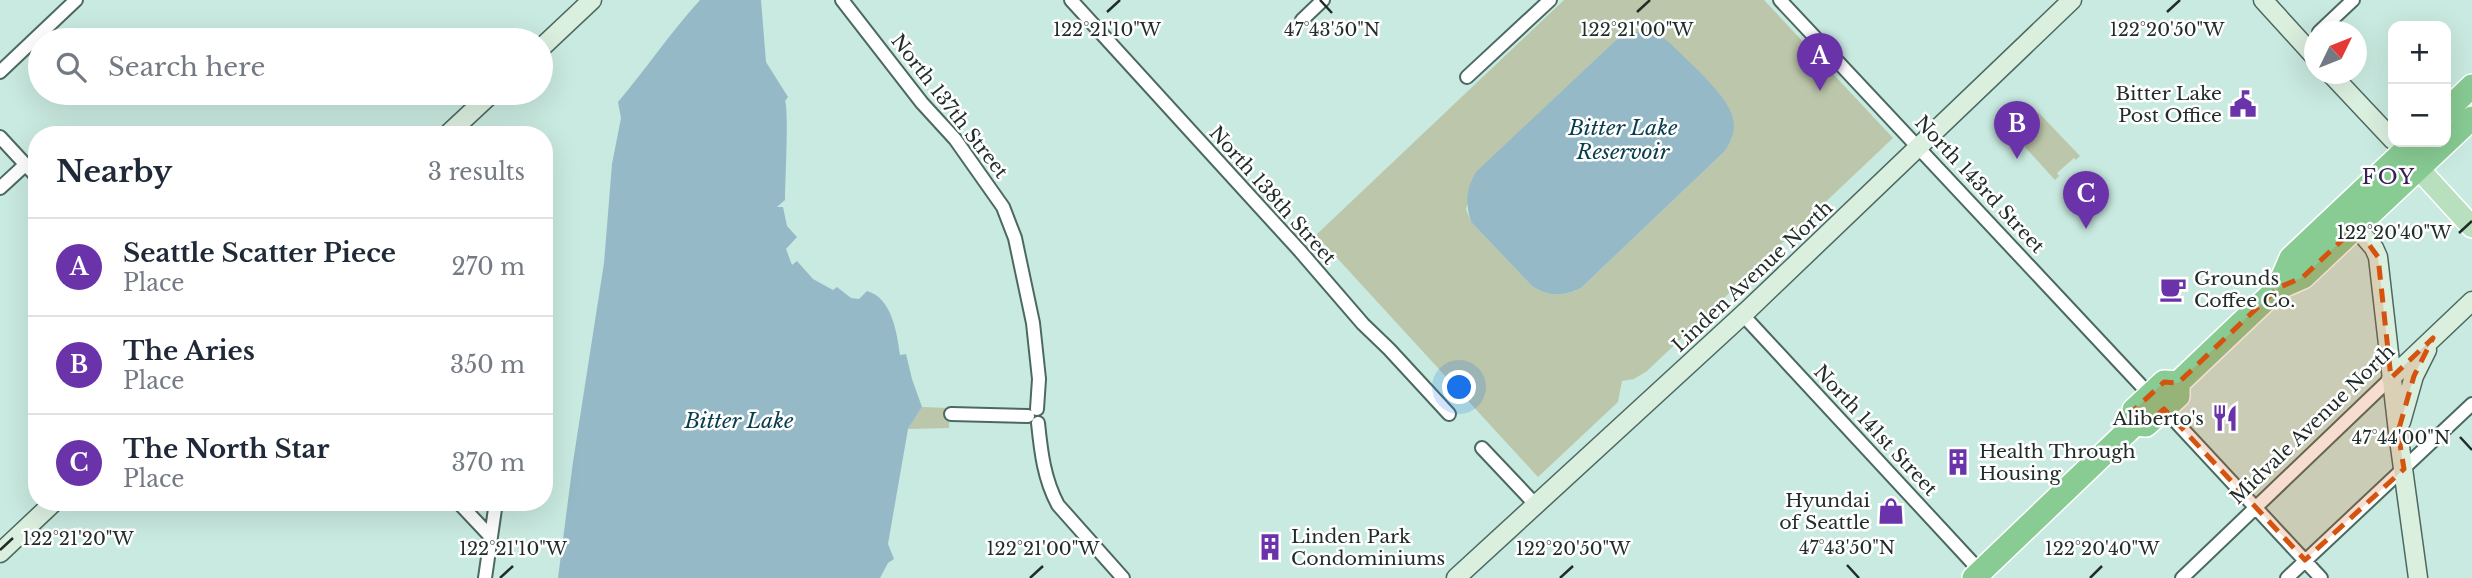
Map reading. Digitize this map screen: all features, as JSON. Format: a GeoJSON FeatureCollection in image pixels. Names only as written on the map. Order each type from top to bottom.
{"type":"FeatureCollection","features":[{"type":"Feature","properties":{"kind":"highway"},"geometry":{"type":"LineString","coordinates":[[2451,106],[2472,86]]}},
{"type":"Feature","properties":{"kind":"highway"},"geometry":{"type":"LineString","coordinates":[[1977,575],[2136,424],[2146,425],[2157,402],[2178,396],[2178,383],[2278,288],[2303,277],[2472,118]]}},
{"type":"Feature","properties":{"kind":"highway"},"geometry":{"type":"LineString","coordinates":[[2278,288],[2291,258],[2398,147]]}},
{"type":"Feature","properties":{"kind":"main road"},"geometry":{"type":"LineString","coordinates":[[2403,147],[2419,169],[2472,227]]}},
{"type":"Feature","properties":{"kind":"street"},"geometry":{"type":"LineString","coordinates":[[46,28],[76,0]]}},
{"type":"Feature","properties":{"kind":"street"},"geometry":{"type":"LineString","coordinates":[[553,36],[592,0]]}},
{"type":"Feature","properties":{"kind":"street","name":"North 137th Street"},"geometry":{"type":"LineString","coordinates":[[842,0],[922,103],[963,150],[1003,207],[1015,238],[1033,323],[1039,379],[1034,416],[1050,491],[1058,505],[1121,577]]}},
{"type":"Feature","properties":{"kind":"street","name":"North 138th Street"},"geometry":{"type":"LineString","coordinates":[[1070,0],[1300,251],[1363,324],[1449,414]]}},
{"type":"Feature","properties":{"kind":"street"},"geometry":{"type":"LineString","coordinates":[[1302,20],[1323,0]]}},
{"type":"Feature","properties":{"kind":"street"},"geometry":{"type":"LineString","coordinates":[[1467,78],[1550,0]]}},
{"type":"Feature","properties":{"kind":"street","name":"North 143rd Street"},"geometry":{"type":"LineString","coordinates":[[1780,0],[2321,578]]}},
{"type":"Feature","properties":{"kind":"street","name":"Linden Avenue North"},"geometry":{"type":"LineString","coordinates":[[1456,578],[1742,314],[2072,0]]}},
{"type":"Feature","properties":{"kind":"street"},"geometry":{"type":"LineString","coordinates":[[2263,0],[2304,39]]}},
{"type":"Feature","properties":{"kind":"street"},"geometry":{"type":"LineString","coordinates":[[2331,21],[2353,0]]}},
{"type":"Feature","properties":{"kind":"street"},"geometry":{"type":"LineString","coordinates":[[0,72],[28,45]]}},
{"type":"Feature","properties":{"kind":"street"},"geometry":{"type":"LineString","coordinates":[[2341,84],[2388,131]]}},
{"type":"Feature","properties":{"kind":"street"},"geometry":{"type":"LineString","coordinates":[[457,126],[479,105]]}},
{"type":"Feature","properties":{"kind":"street"},"geometry":{"type":"LineString","coordinates":[[0,137],[28,168]]}},
{"type":"Feature","properties":{"kind":"street"},"geometry":{"type":"LineString","coordinates":[[0,188],[25,165]]}},
{"type":"Feature","properties":{"kind":"street"},"geometry":{"type":"LineString","coordinates":[[2356,227],[2378,257],[2418,578]]}},
{"type":"Feature","properties":{"kind":"street","name":"Midvale Avenue North"},"geometry":{"type":"LineString","coordinates":[[2182,578],[2472,301]]}},
{"type":"Feature","properties":{"kind":"street","name":"North 141st Street"},"geometry":{"type":"LineString","coordinates":[[1742,314],[1977,575]]}},
{"type":"Feature","properties":{"kind":"street"},"geometry":{"type":"LineString","coordinates":[[2398,432],[2414,376],[2434,338]]}},
{"type":"Feature","properties":{"kind":"street"},"geometry":{"type":"LineString","coordinates":[[2287,578],[2472,404]]}},
{"type":"Feature","properties":{"kind":"street"},"geometry":{"type":"LineString","coordinates":[[951,414],[1034,416]]}},
{"type":"Feature","properties":{"kind":"street"},"geometry":{"type":"LineString","coordinates":[[1482,448],[1535,504]]}},
{"type":"Feature","properties":{"kind":"street"},"geometry":{"type":"LineString","coordinates":[[0,553],[44,511]]}},
{"type":"Feature","properties":{"kind":"street"},"geometry":{"type":"LineString","coordinates":[[466,511],[490,536]]}},
{"type":"Feature","properties":{"kind":"street"},"geometry":{"type":"LineString","coordinates":[[485,578],[494,511]]}},
{"type":"Feature","properties":{"kind":"highlighted area"},"geometry":{"type":"Polygon","coordinates":[[[2356,227],[2378,257],[2391,378],[2433,338],[2414,376],[2398,432],[2404,469],[2305,560],[2164,409],[2146,425],[2135,424],[2134,410],[2164,382],[2178,383],[2278,288],[2303,277],[2356,227]]]}},
{"type":"Feature","properties":{"kind":"green space"},"geometry":{"type":"Polygon","coordinates":[[[1564,0],[1764,0],[1893,138],[1647,371],[1634,379],[1622,381],[1618,402],[1538,477],[1316,235],[1564,0]],[[1645,31],[1617,39],[1477,172],[1466,209],[1471,222],[1538,290],[1556,294],[1581,288],[1725,151],[1732,138],[1661,36],[1645,31]]]}},
{"type":"Feature","properties":{"kind":"green space"},"geometry":{"type":"Polygon","coordinates":[[[2038,112],[2080,156],[2057,173],[2059,176],[2055,180],[2014,135],[2036,118],[2034,115],[2038,112]]]}},
{"type":"Feature","properties":{"kind":"green space"},"geometry":{"type":"Polygon","coordinates":[[[922,407],[950,408],[949,428],[908,429],[922,407]]]}},
{"type":"Feature","properties":{"kind":"water","name":"Bitter Lake"},"geometry":{"type":"Polygon","coordinates":[[[700,0],[761,0],[766,62],[788,97],[785,101],[785,200],[777,207],[783,207],[787,226],[797,237],[786,249],[792,265],[797,261],[813,279],[833,290],[837,287],[851,298],[859,299],[867,291],[875,295],[892,317],[900,355],[906,354],[922,407],[908,429],[888,544],[894,559],[888,563],[880,578],[558,578],[604,263],[612,164],[621,118],[618,102],[700,0]]]}},
{"type":"Feature","properties":{"kind":"water","name":"Bitter Lake Reservoir"},"geometry":{"type":"Polygon","coordinates":[[[1645,31],[1661,36],[1671,44],[1719,93],[1732,115],[1734,125],[1731,139],[1725,151],[1581,288],[1562,294],[1544,292],[1532,286],[1471,222],[1467,202],[1470,184],[1476,172],[1617,39],[1645,31]]]}},
{"type":"Feature","properties":{"kind":"place","name":"Seattle Scatter Piece"},"geometry":{"type":"Point","coordinates":[1820,91]}},
{"type":"Feature","properties":{"kind":"place","name":"Bitter Lake Post Office"},"geometry":{"type":"Point","coordinates":[2243,104]}},
{"type":"Feature","properties":{"kind":"place","name":"The Aries"},"geometry":{"type":"Point","coordinates":[2017,159]}},
{"type":"Feature","properties":{"kind":"place","name":"The North Star"},"geometry":{"type":"Point","coordinates":[2086,229]}},
{"type":"Feature","properties":{"kind":"place","name":"Grounds Coffee Co."},"geometry":{"type":"Point","coordinates":[2173,289]}},
{"type":"Feature","properties":{"kind":"place","name":"Aliberto's"},"geometry":{"type":"Point","coordinates":[2225,418]}},
{"type":"Feature","properties":{"kind":"place","name":"Health Through Housing"},"geometry":{"type":"Point","coordinates":[1958,462]}},
{"type":"Feature","properties":{"kind":"place","name":"Hyundai of Seattle"},"geometry":{"type":"Point","coordinates":[1891,511]}},
{"type":"Feature","properties":{"kind":"place","name":"Linden Park Condominiums"},"geometry":{"type":"Point","coordinates":[1270,547]}},
{"type":"Feature","properties":{"kind":"district","name":"FOY"},"geometry":{"type":"Point","coordinates":[2389,177]}}]}
